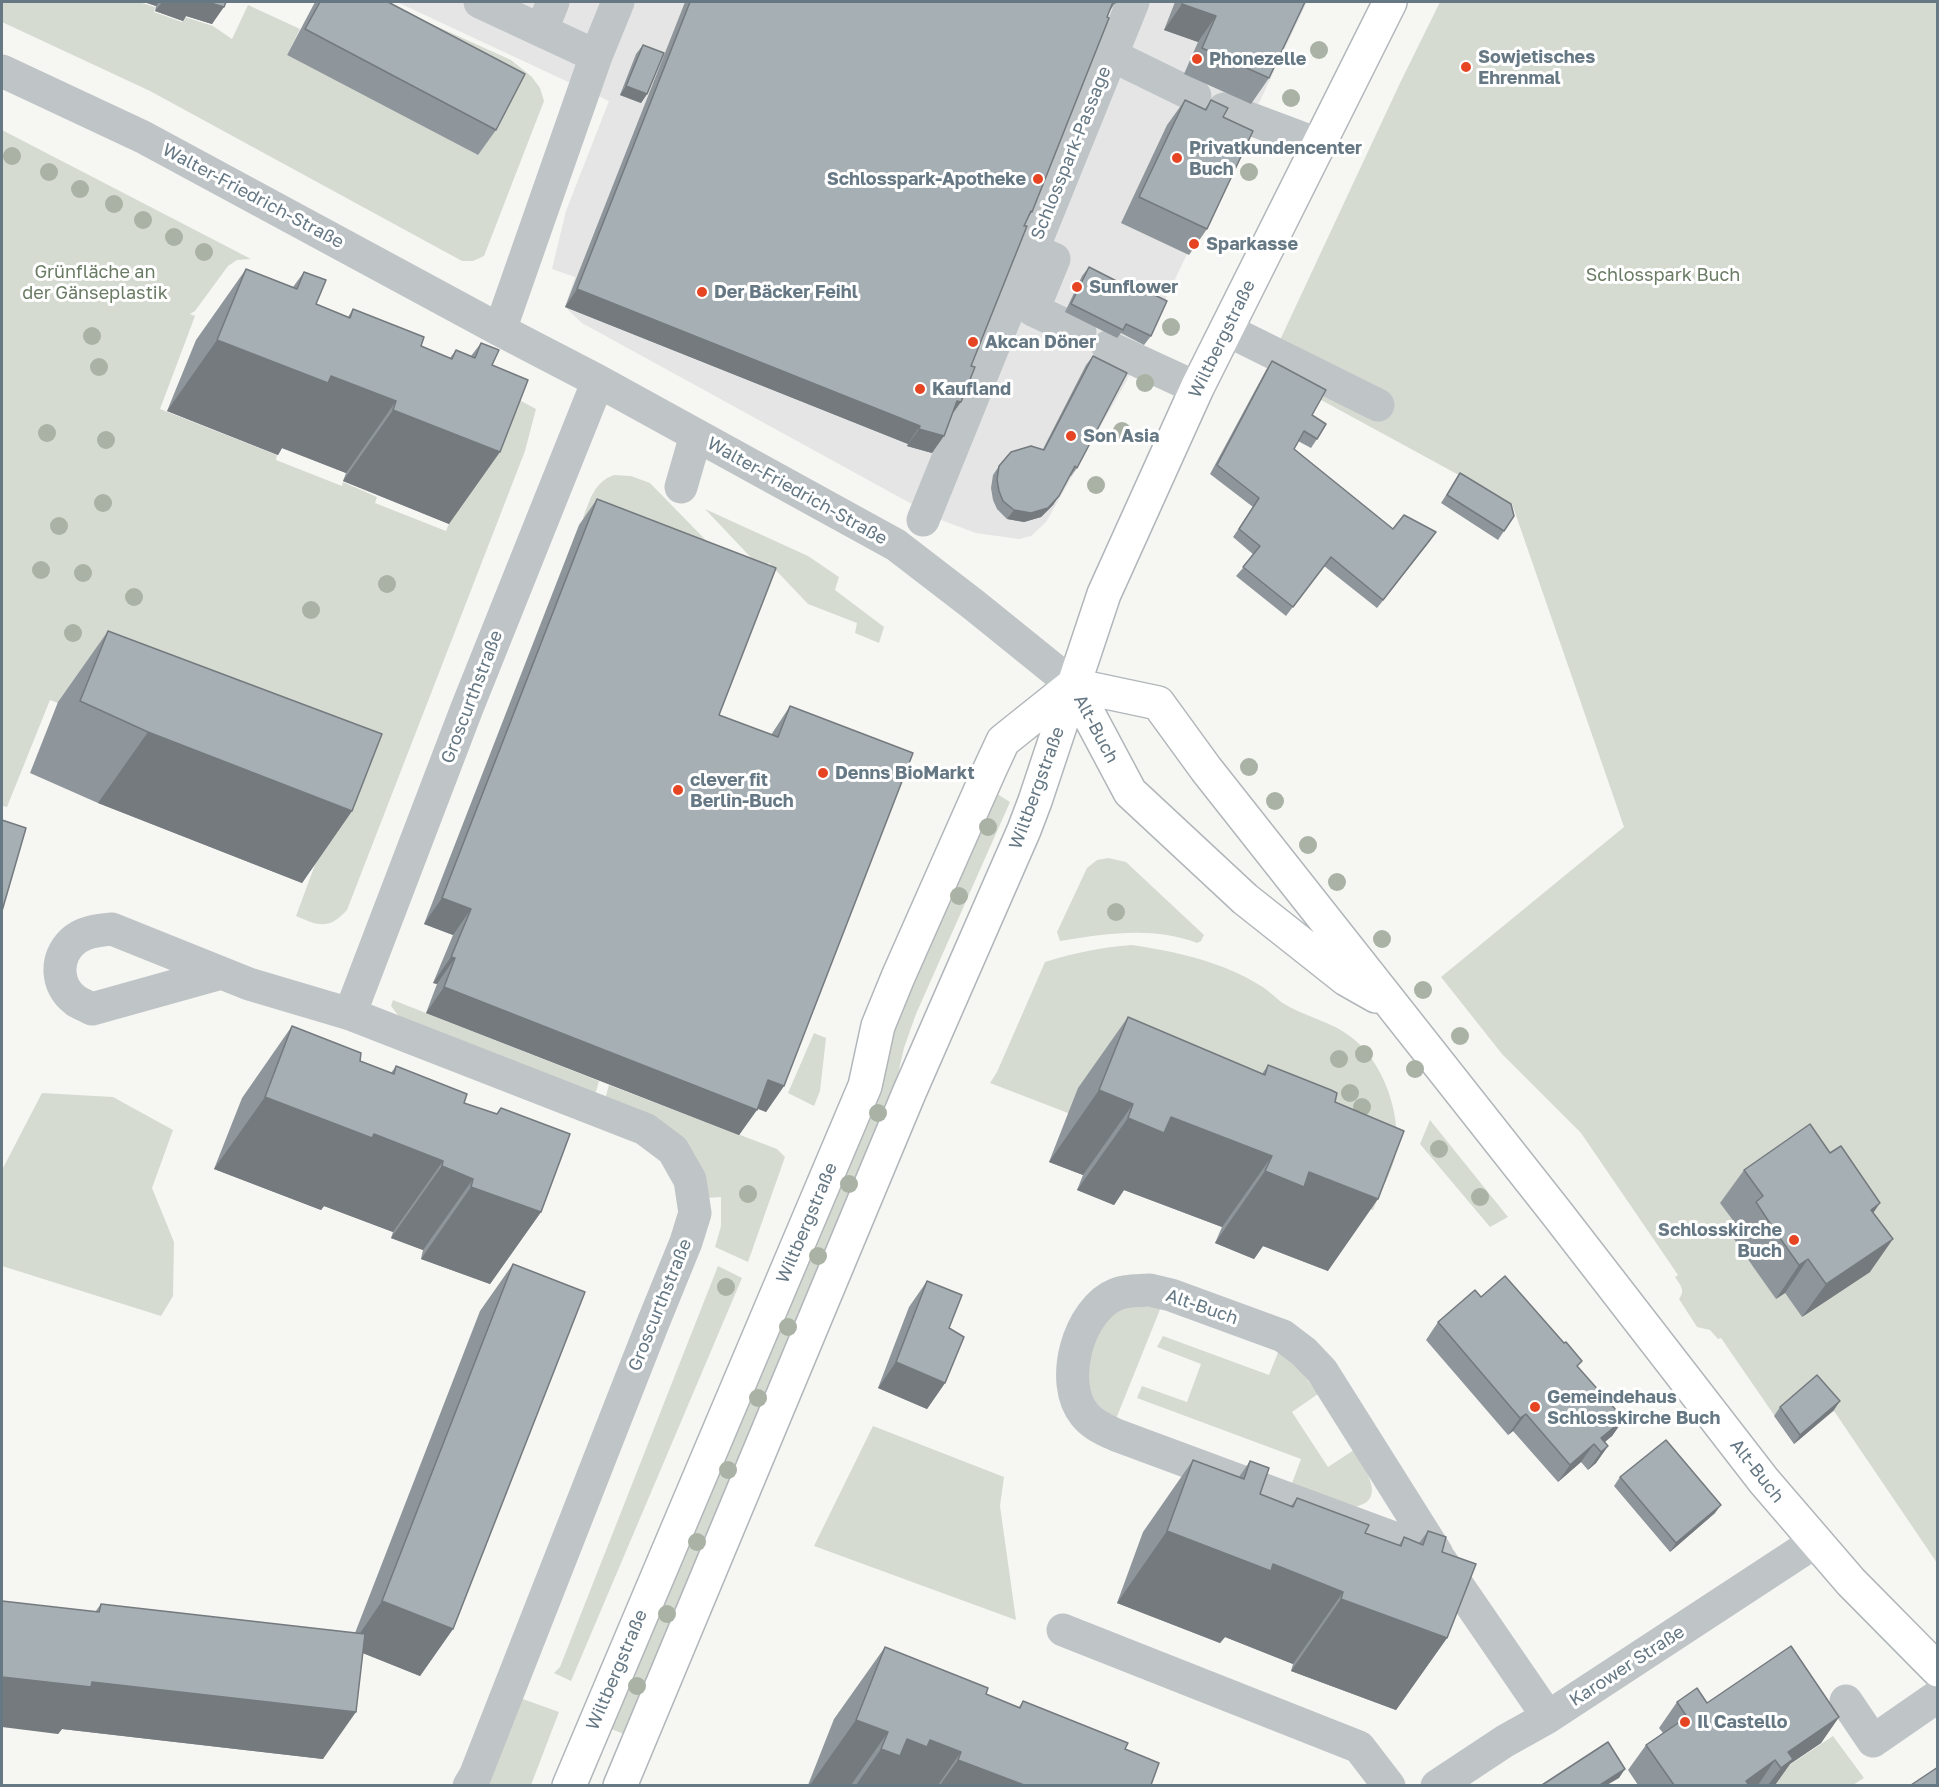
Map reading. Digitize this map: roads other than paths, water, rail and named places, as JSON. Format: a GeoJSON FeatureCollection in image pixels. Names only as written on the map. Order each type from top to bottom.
{"type":"FeatureCollection","features":[{"type":"Feature","properties":{"kind":"main road","name":"Wiltbergstraße"},"geometry":{"type":"LineString","coordinates":[[620,1785],[895,1126],[1024,830],[1104,594],[1197,388],[1390,2]]}},
{"type":"Feature","properties":{"kind":"main road","name":"Wiltbergstraße"},"geometry":{"type":"LineString","coordinates":[[575,1784],[865,1086],[878,1026],[898,977],[990,769],[1003,741],[1073,685]]}},
{"type":"Feature","properties":{"kind":"main road","name":"Alt-Buch"},"geometry":{"type":"LineString","coordinates":[[1073,685],[1130,792],[1261,912],[1346,980],[1391,1004]]}},
{"type":"Feature","properties":{"kind":"main road","name":"Alt-Buch"},"geometry":{"type":"LineString","coordinates":[[1073,685],[1158,703],[1206,769],[1548,1202],[1764,1481],[1851,1582],[1938,1670]]}},
{"type":"Feature","properties":{"kind":"street"},"geometry":{"type":"LineString","coordinates":[[480,2],[548,15],[596,56]]}},
{"type":"Feature","properties":{"kind":"street"},"geometry":{"type":"LineString","coordinates":[[500,330],[596,56],[618,2]]}},
{"type":"Feature","properties":{"kind":"street","name":"Schlosspark-Passage"},"geometry":{"type":"LineString","coordinates":[[923,520],[1133,2]]}},
{"type":"Feature","properties":{"kind":"street","name":"Schlosspark-Passage"},"geometry":{"type":"LineString","coordinates":[[1111,55],[1210,103],[1320,145]]}},
{"type":"Feature","properties":{"kind":"street","name":"Walter-Friedrich-Straße"},"geometry":{"type":"LineString","coordinates":[[2,71],[143,137],[598,381],[896,545],[1073,685]]}},
{"type":"Feature","properties":{"kind":"street","name":"Schlosspark-Passage"},"geometry":{"type":"LineString","coordinates":[[1032,250],[1053,259],[1033,310],[1197,388]]}},
{"type":"Feature","properties":{"kind":"street"},"geometry":{"type":"LineString","coordinates":[[1227,330],[1378,405]]}},
{"type":"Feature","properties":{"kind":"street","name":"Groscurthstraße"},"geometry":{"type":"LineString","coordinates":[[350,1014],[467,708],[598,381]]}},
{"type":"Feature","properties":{"kind":"street"},"geometry":{"type":"LineString","coordinates":[[681,487],[696,435]]}},
{"type":"Feature","properties":{"kind":"street","name":"Groscurthstraße"},"geometry":{"type":"LineString","coordinates":[[221,973],[249,984],[350,1014],[645,1129],[673,1150],[690,1180],[694,1213],[686,1242],[476,1776],[469,1785]]}},
{"type":"Feature","properties":{"kind":"street","name":"Alt-Buch"},"geometry":{"type":"LineString","coordinates":[[1437,1554],[1100,1427],[1084,1415],[1074,1394],[1072,1371],[1076,1351],[1088,1320],[1104,1302],[1118,1294],[1150,1290],[1283,1336],[1304,1352],[1322,1371],[1437,1554],[1548,1717]]}},
{"type":"Feature","properties":{"kind":"street","name":"Karower Straße"},"geometry":{"type":"LineString","coordinates":[[1437,1785],[1504,1741],[1548,1717],[1815,1542]]}},
{"type":"Feature","properties":{"kind":"street"},"geometry":{"type":"LineString","coordinates":[[1063,1630],[1359,1746],[1389,1785]]}},
{"type":"Feature","properties":{"kind":"street"},"geometry":{"type":"LineString","coordinates":[[1846,1701],[1873,1741],[1938,1696]]}},
{"type":"Feature","properties":{"kind":"place","name":"Phonezelle"},"geometry":{"type":"Point","coordinates":[1197,59]}},
{"type":"Feature","properties":{"kind":"place","name":"Sowjetisches Ehrenmal"},"geometry":{"type":"Point","coordinates":[1466,67]}},
{"type":"Feature","properties":{"kind":"place","name":"Privatkundencenter Buch"},"geometry":{"type":"Point","coordinates":[1177,158]}},
{"type":"Feature","properties":{"kind":"place","name":"Schlosspark-Apotheke"},"geometry":{"type":"Point","coordinates":[1038,179]}},
{"type":"Feature","properties":{"kind":"place","name":"Sparkasse"},"geometry":{"type":"Point","coordinates":[1194,244]}},
{"type":"Feature","properties":{"kind":"place","name":"Sunflower"},"geometry":{"type":"Point","coordinates":[1077,287]}},
{"type":"Feature","properties":{"kind":"place","name":"Der Bäcker Feihl"},"geometry":{"type":"Point","coordinates":[702,292]}},
{"type":"Feature","properties":{"kind":"place","name":"Akcan Döner"},"geometry":{"type":"Point","coordinates":[973,342]}},
{"type":"Feature","properties":{"kind":"place","name":"Kaufland"},"geometry":{"type":"Point","coordinates":[920,389]}},
{"type":"Feature","properties":{"kind":"place","name":"Son Asia"},"geometry":{"type":"Point","coordinates":[1071,436]}},
{"type":"Feature","properties":{"kind":"place","name":"Denns BioMarkt"},"geometry":{"type":"Point","coordinates":[823,773]}},
{"type":"Feature","properties":{"kind":"place","name":"clever fit Berlin-Buch"},"geometry":{"type":"Point","coordinates":[678,790]}},
{"type":"Feature","properties":{"kind":"place","name":"Schlosskirche Buch"},"geometry":{"type":"Point","coordinates":[1794,1240]}},
{"type":"Feature","properties":{"kind":"place","name":"Gemeindehaus Schlosskirche Buch"},"geometry":{"type":"Point","coordinates":[1535,1407]}},
{"type":"Feature","properties":{"kind":"place","name":"Il Castello"},"geometry":{"type":"Point","coordinates":[1685,1722]}},
{"type":"Feature","properties":{"kind":"park label","name":"Schlosspark Buch"},"geometry":{"type":"Point","coordinates":[1663,275]}},
{"type":"Feature","properties":{"kind":"park label","name":"Grünfläche an der Gänseplastik"},"geometry":{"type":"Point","coordinates":[95,282]}}]}
